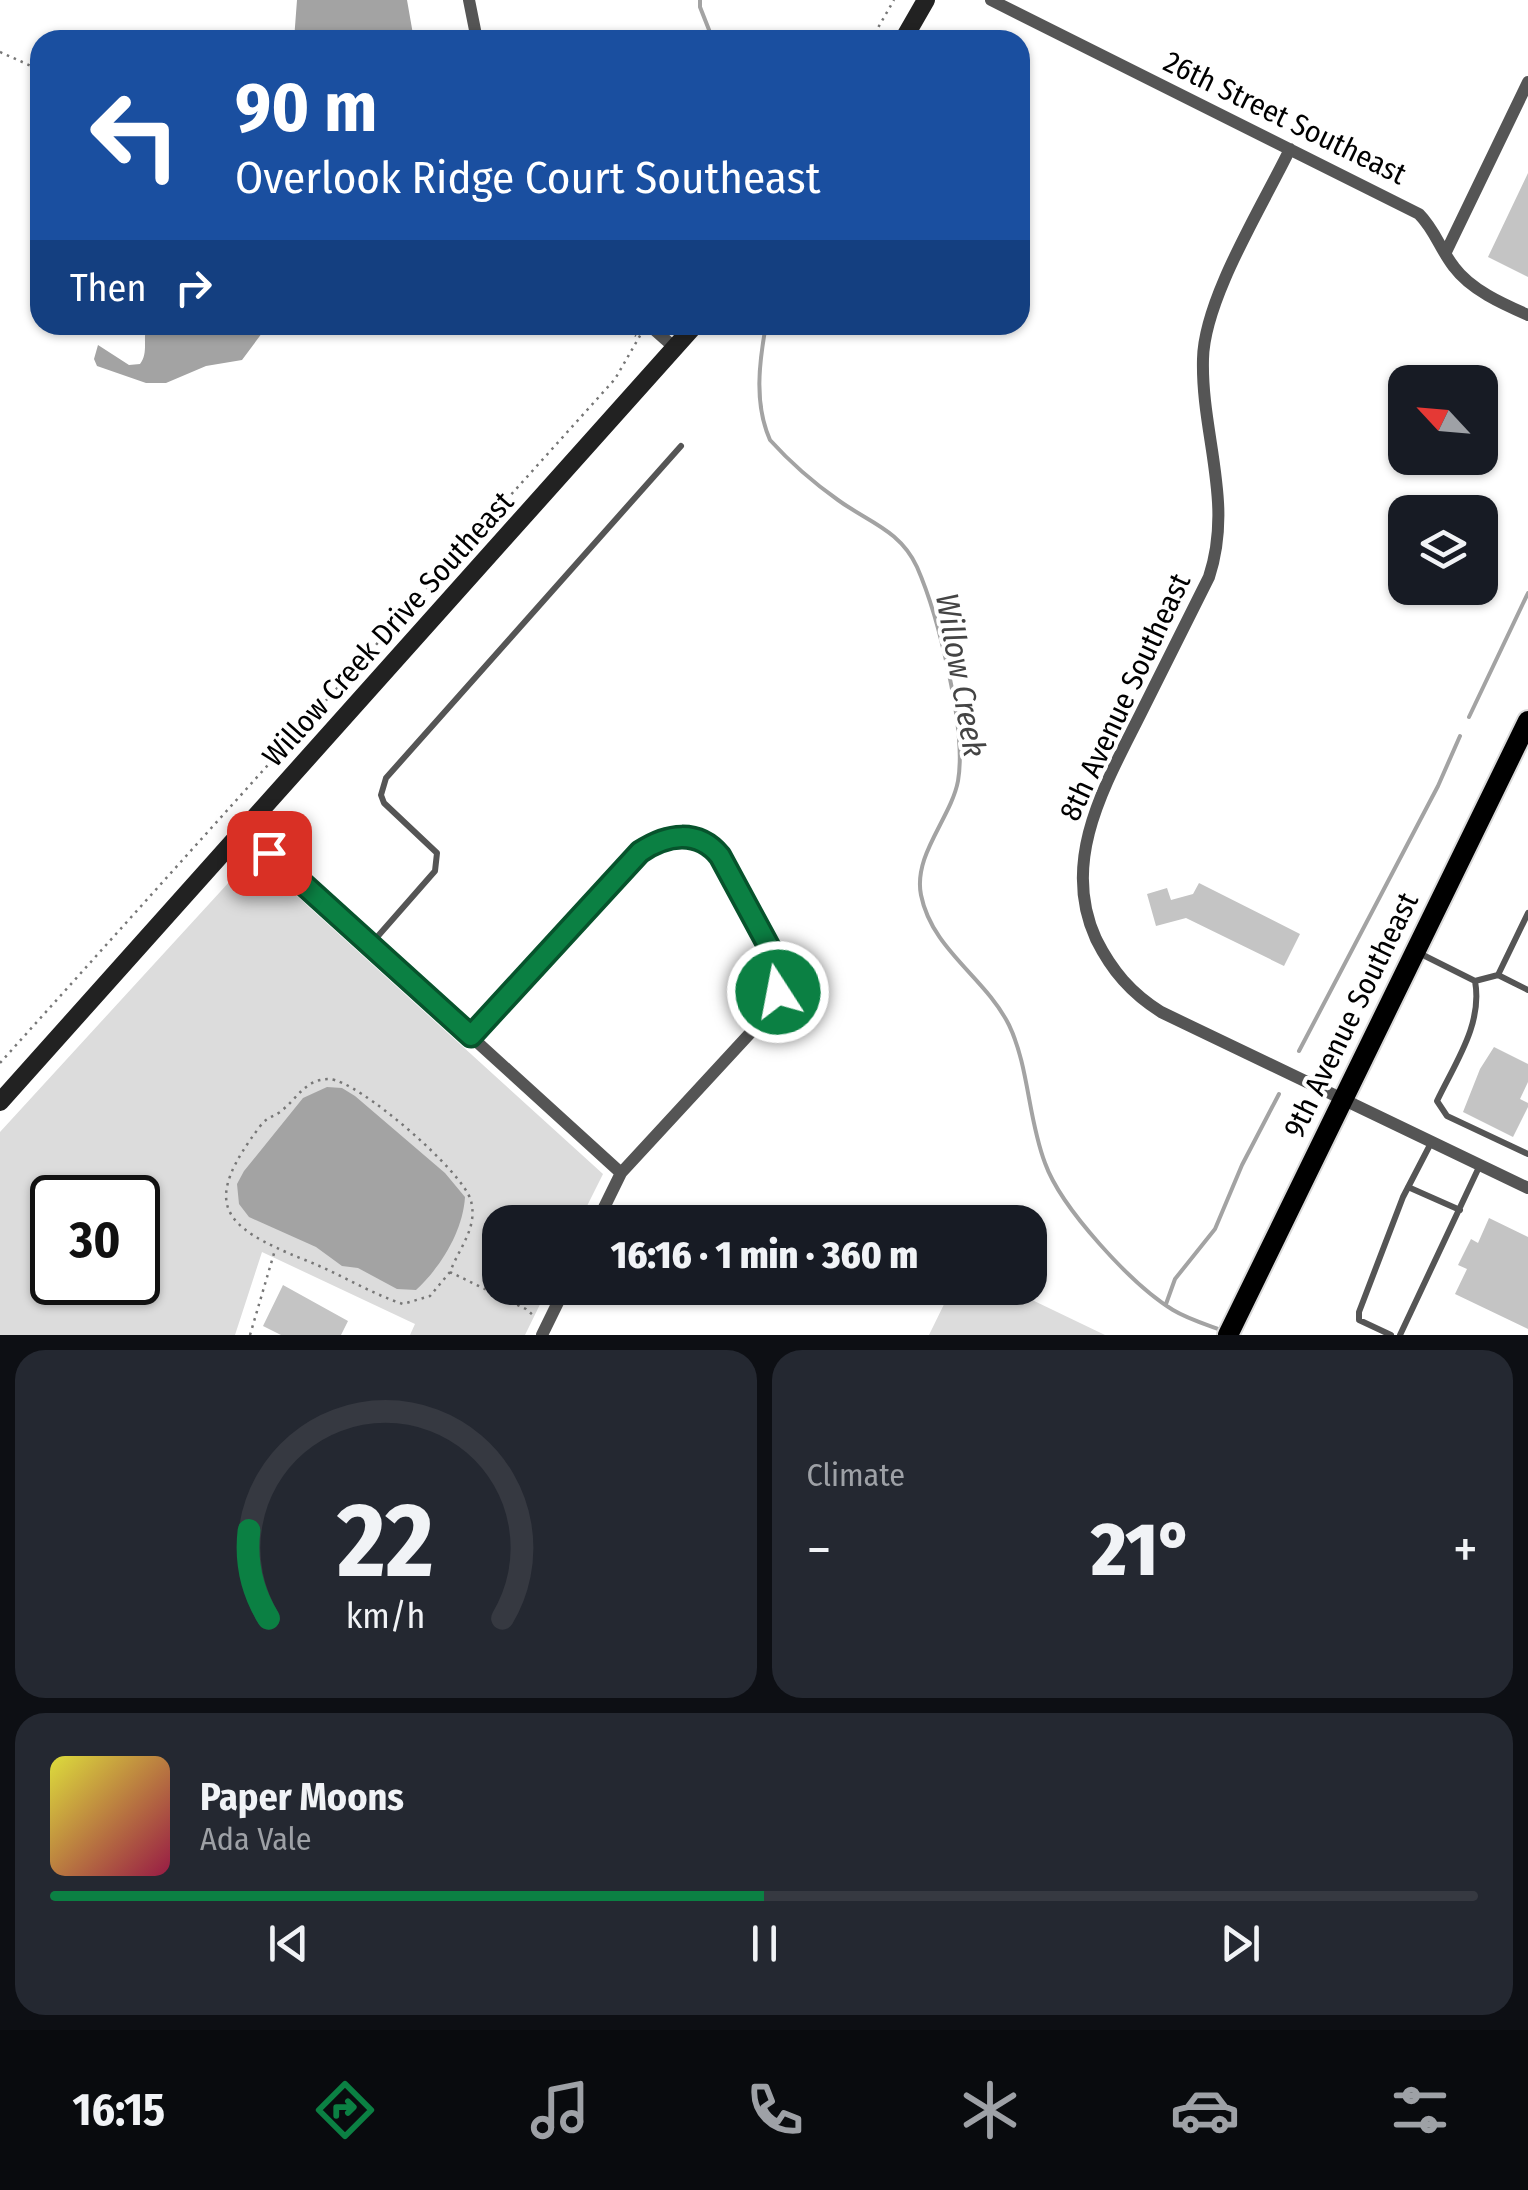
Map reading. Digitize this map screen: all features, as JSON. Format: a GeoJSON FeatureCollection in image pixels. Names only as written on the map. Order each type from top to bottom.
{"type":"FeatureCollection","features":[{"type":"Feature","properties":{"kind":"main road"},"geometry":{"type":"LineString","coordinates":[[909,30],[926,0]]}},
{"type":"Feature","properties":{"kind":"main road","name":"Willow Creek Drive Southeast"},"geometry":{"type":"LineString","coordinates":[[0,1102],[686,335]]}},
{"type":"Feature","properties":{"kind":"main road","name":"9th Avenue Southeast"},"geometry":{"type":"LineString","coordinates":[[1228,1335],[1528,721]]}},
{"type":"Feature","properties":{"kind":"street"},"geometry":{"type":"LineString","coordinates":[[469,0],[475,30]]}},
{"type":"Feature","properties":{"kind":"street","name":"26th Street Southeast"},"geometry":{"type":"LineString","coordinates":[[991,0],[1419,214],[1433,228],[1455,268],[1471,283],[1528,315]]}},
{"type":"Feature","properties":{"kind":"street"},"geometry":{"type":"LineString","coordinates":[[1446,252],[1528,82]]}},
{"type":"Feature","properties":{"kind":"street","name":"8th Avenue Southeast"},"geometry":{"type":"LineString","coordinates":[[1290,149],[1206,328],[1202,362],[1220,519],[1217,552],[1106,783],[1086,840],[1082,879],[1086,917],[1105,957],[1125,985],[1161,1012],[1528,1188]]}},
{"type":"Feature","properties":{"kind":"street"},"geometry":{"type":"LineString","coordinates":[[660,335],[675,348]]}},
{"type":"Feature","properties":{"kind":"street"},"geometry":{"type":"LineString","coordinates":[[244,830],[621,1173]]}},
{"type":"Feature","properties":{"kind":"street"},"geometry":{"type":"LineString","coordinates":[[471,1036],[640,852],[661,840],[681,836],[709,844],[720,856],[774,956],[780,974],[778,992],[766,1016],[621,1173],[605,1205]]}},
{"type":"Feature","properties":{"kind":"street"},"geometry":{"type":"LineString","coordinates":[[544,1331],[557,1305]]}},
{"type":"Feature","properties":{"kind":"lane"},"geometry":{"type":"LineString","coordinates":[[370,945],[435,871],[438,861],[436,853],[384,803],[381,795],[386,778],[681,446]]}},
{"type":"Feature","properties":{"kind":"lane"},"geometry":{"type":"LineString","coordinates":[[1498,975],[1528,913]]}},
{"type":"Feature","properties":{"kind":"lane"},"geometry":{"type":"LineString","coordinates":[[1416,952],[1475,981],[1498,975],[1528,990]]}},
{"type":"Feature","properties":{"kind":"lane"},"geometry":{"type":"LineString","coordinates":[[1475,981],[1476,1020],[1437,1101],[1438,1108],[1447,1116],[1528,1154]]}},
{"type":"Feature","properties":{"kind":"lane"},"geometry":{"type":"LineString","coordinates":[[1391,1335],[1359,1320],[1360,1312],[1408,1187],[1431,1142]]}},
{"type":"Feature","properties":{"kind":"lane"},"geometry":{"type":"LineString","coordinates":[[1400,1335],[1480,1165]]}},
{"type":"Feature","properties":{"kind":"lane"},"geometry":{"type":"LineString","coordinates":[[1408,1187],[1460,1210]]}},
{"type":"Feature","properties":{"kind":"path"},"geometry":{"type":"LineString","coordinates":[[877,30],[894,0]]}},
{"type":"Feature","properties":{"kind":"path"},"geometry":{"type":"LineString","coordinates":[[0,52],[30,66]]}},
{"type":"Feature","properties":{"kind":"path"},"geometry":{"type":"LineString","coordinates":[[0,1064],[615,379],[638,337],[634,335]]}},
{"type":"Feature","properties":{"kind":"path"},"geometry":{"type":"LineString","coordinates":[[328,1079],[354,1086],[466,1187],[473,1220],[450,1272],[430,1296],[403,1304],[275,1248],[248,1235],[232,1218],[224,1186],[230,1170],[266,1119],[281,1111],[306,1085],[328,1079]]}},
{"type":"Feature","properties":{"kind":"path"},"geometry":{"type":"LineString","coordinates":[[250,1335],[275,1248]]}},
{"type":"Feature","properties":{"kind":"path"},"geometry":{"type":"LineString","coordinates":[[450,1272],[526,1309],[544,1331]]}},
{"type":"Feature","properties":{"kind":"shaded area"},"geometry":{"type":"Polygon","coordinates":[[[297,0],[407,0],[412,30],[295,30],[297,0]]]}},
{"type":"Feature","properties":{"kind":"shaded area"},"geometry":{"type":"Polygon","coordinates":[[[145,335],[261,335],[242,360],[206,366],[166,383],[146,383],[97,366],[94,359],[98,345],[129,365],[140,364],[145,335]]]}},
{"type":"Feature","properties":{"kind":"shaded area"},"geometry":{"type":"Polygon","coordinates":[[[253,856],[603,1174],[588,1205],[482,1205],[482,1305],[540,1305],[525,1335],[410,1335],[415,1324],[262,1252],[235,1335],[0,1335],[0,1132],[253,856]]]}},
{"type":"Feature","properties":{"kind":"shaded area"},"geometry":{"type":"Polygon","coordinates":[[[327,1087],[342,1088],[355,1096],[445,1173],[465,1197],[460,1223],[449,1248],[416,1290],[397,1289],[358,1268],[342,1266],[316,1247],[249,1217],[239,1204],[237,1184],[244,1171],[303,1098],[327,1087]]]}},
{"type":"Feature","properties":{"kind":"shaded area"},"geometry":{"type":"Polygon","coordinates":[[[944,1305],[1042,1305],[1105,1335],[929,1335],[944,1305]]]}},
{"type":"Feature","properties":{"kind":"building"},"geometry":{"type":"Polygon","coordinates":[[[1528,173],[1528,277],[1488,257],[1528,173]]]}},
{"type":"Feature","properties":{"kind":"building"},"geometry":{"type":"Polygon","coordinates":[[[1199,883],[1300,934],[1284,966],[1186,918],[1156,926],[1147,894],[1167,888],[1171,900],[1193,894],[1199,883]]]}},
{"type":"Feature","properties":{"kind":"building"},"geometry":{"type":"Polygon","coordinates":[[[1494,1047],[1528,1064],[1528,1082],[1520,1099],[1528,1107],[1513,1137],[1463,1112],[1480,1069],[1494,1047]]]}},
{"type":"Feature","properties":{"kind":"building"},"geometry":{"type":"Polygon","coordinates":[[[1489,1218],[1528,1237],[1528,1329],[1455,1294],[1467,1269],[1458,1265],[1471,1239],[1478,1243],[1489,1218]]]}},
{"type":"Feature","properties":{"kind":"building"},"geometry":{"type":"Polygon","coordinates":[[[283,1285],[348,1321],[341,1335],[281,1335],[263,1326],[283,1285]]]}},
{"type":"Feature","properties":{"kind":"waterway","name":"Willow Creek"},"geometry":{"type":"LineString","coordinates":[[700,0],[709,30]]}},
{"type":"Feature","properties":{"kind":"waterway","name":"Willow Creek"},"geometry":{"type":"LineString","coordinates":[[765,335],[760,398],[770,440],[820,486],[902,544],[917,567],[942,642],[955,704],[960,759],[954,795],[922,866],[921,895],[927,914],[947,948],[987,992],[1009,1025],[1021,1058],[1039,1146],[1066,1201],[1100,1244],[1156,1298],[1185,1316],[1221,1330]]}},
{"type":"Feature","properties":{"kind":"waterway"},"geometry":{"type":"LineString","coordinates":[[1469,717],[1528,593]]}},
{"type":"Feature","properties":{"kind":"waterway"},"geometry":{"type":"LineString","coordinates":[[1299,1051],[1438,786],[1460,736]]}},
{"type":"Feature","properties":{"kind":"waterway"},"geometry":{"type":"LineString","coordinates":[[1166,1304],[1175,1279],[1215,1229],[1242,1165],[1279,1094]]}},
{"type":"Feature","properties":{"kind":"route"},"geometry":{"type":"LineString","coordinates":[[269,853],[471,1036],[640,852],[661,840],[681,836],[702,840],[720,856],[774,956],[780,974],[778,992]]}}]}
